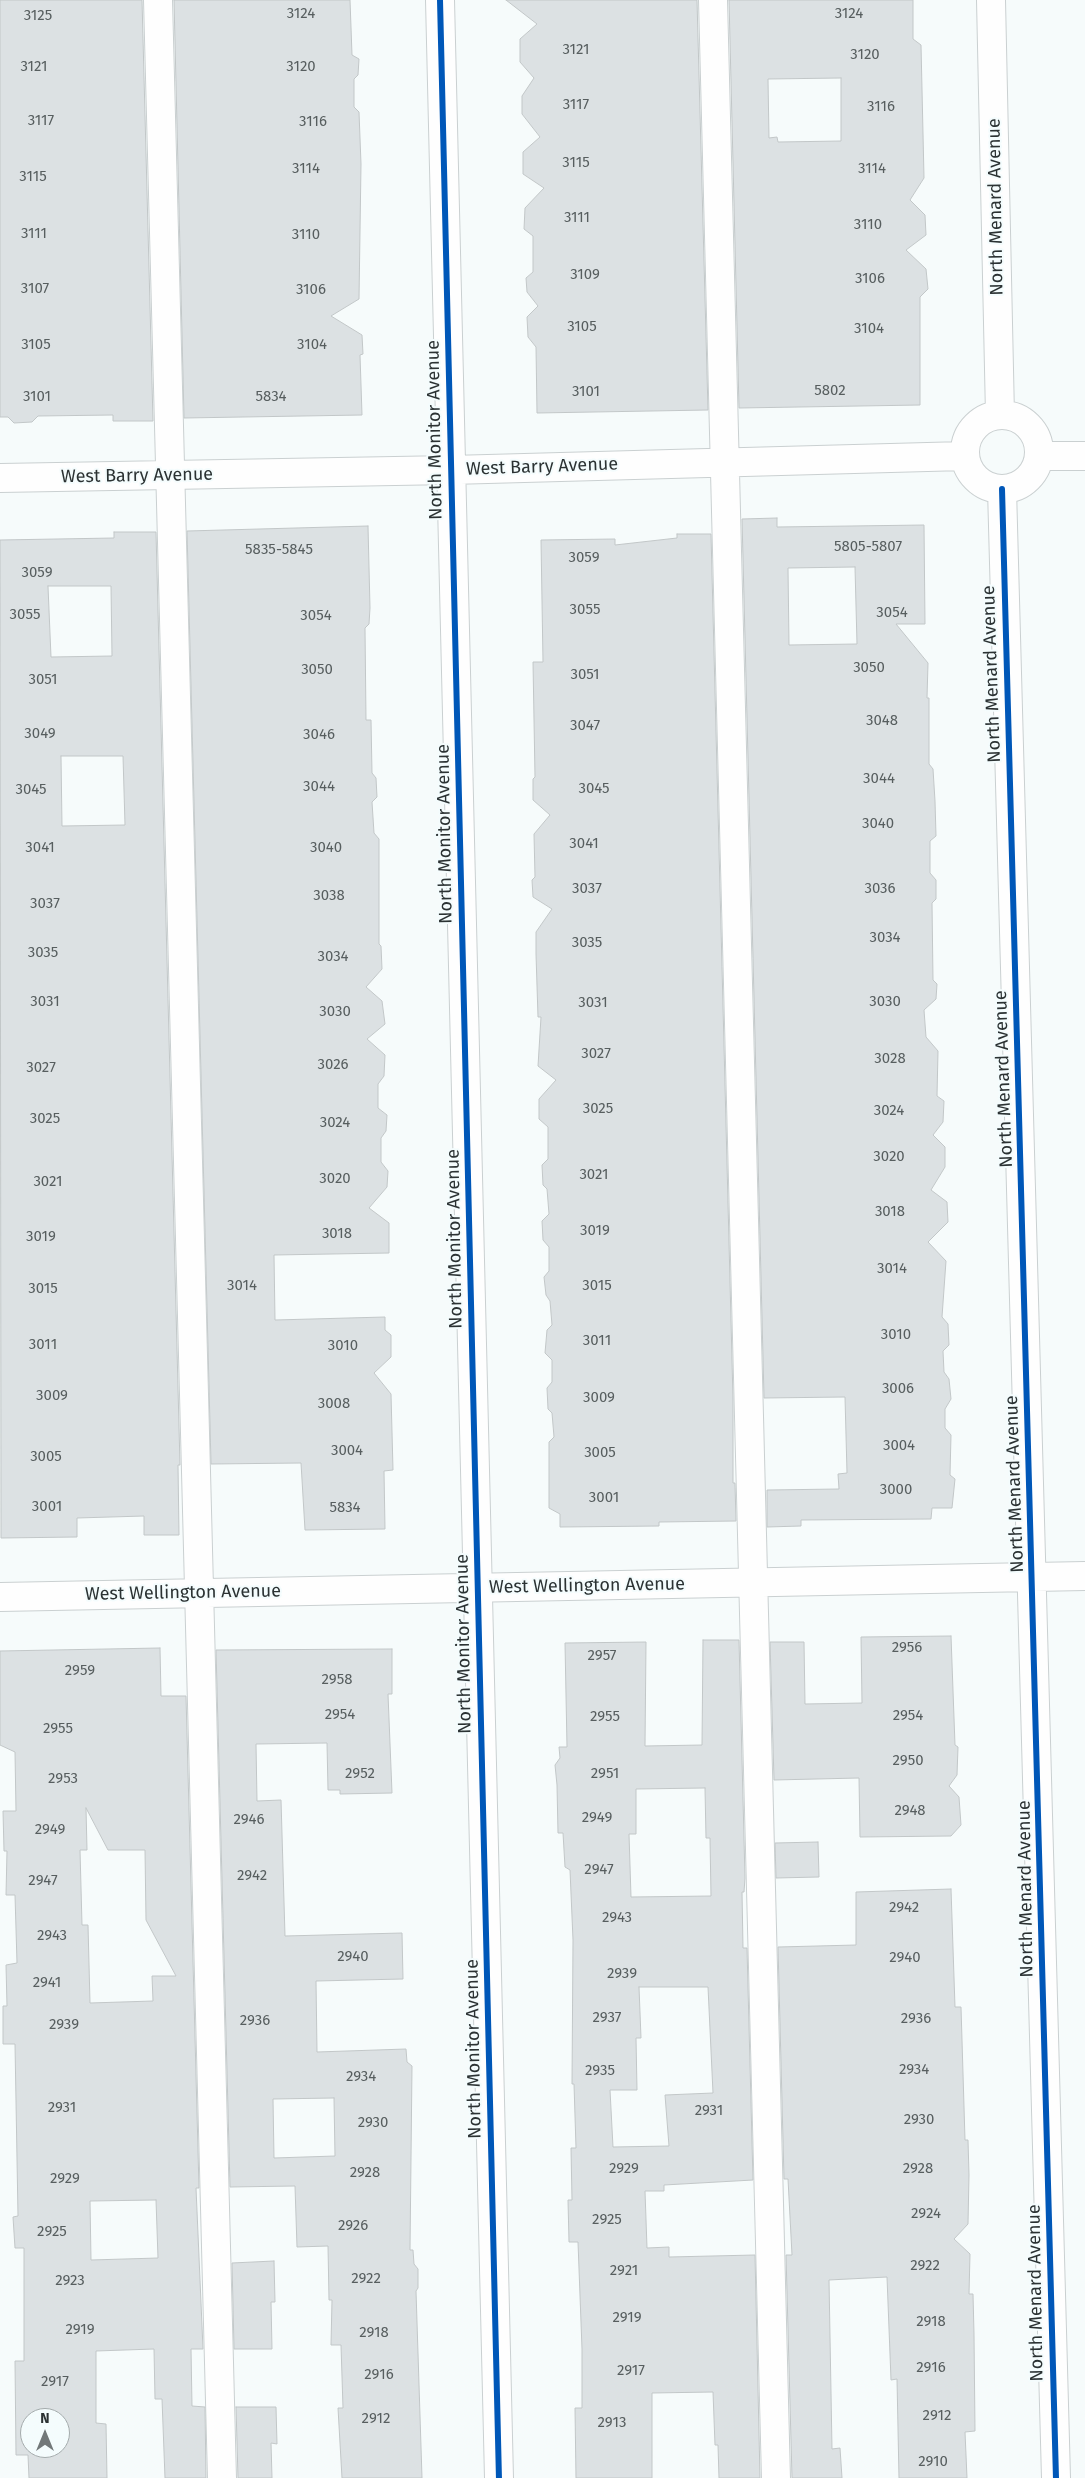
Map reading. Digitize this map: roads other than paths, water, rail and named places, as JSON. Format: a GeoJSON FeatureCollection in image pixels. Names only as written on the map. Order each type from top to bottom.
{"type":"FeatureCollection","features":[{"type":"Feature","properties":{"kind":"street"},"geometry":{"type":"LineString","coordinates":[[158,0],[201,1593],[222,2478]]}},
{"type":"Feature","properties":{"kind":"street","name":"North Monitor Avenue"},"geometry":{"type":"LineString","coordinates":[[440,0],[499,2478]]}},
{"type":"Feature","properties":{"kind":"street"},"geometry":{"type":"LineString","coordinates":[[714,0],[776,2478]]}},
{"type":"Feature","properties":{"kind":"street","name":"North Menard Avenue"},"geometry":{"type":"LineString","coordinates":[[991,0],[1000,414]]}},
{"type":"Feature","properties":{"kind":"street"},"geometry":{"type":"LineString","coordinates":[[1000,414],[1013,416],[1024,422],[1033,432],[1038,443],[1039,456],[1035,468],[1028,478],[1018,486],[1002,489],[984,484],[974,477],[964,456],[965,443],[970,432],[978,423],[988,417],[1000,414]]}},
{"type":"Feature","properties":{"kind":"street","name":"West Barry Avenue"},"geometry":{"type":"LineString","coordinates":[[0,478],[451,470],[725,461],[964,456]]}},
{"type":"Feature","properties":{"kind":"street"},"geometry":{"type":"LineString","coordinates":[[1039,456],[1085,456]]}},
{"type":"Feature","properties":{"kind":"street","name":"North Menard Avenue"},"geometry":{"type":"LineString","coordinates":[[1002,489],[1056,2478]]}},
{"type":"Feature","properties":{"kind":"street","name":"West Wellington Avenue"},"geometry":{"type":"LineString","coordinates":[[0,1597],[1085,1576]]}}]}
